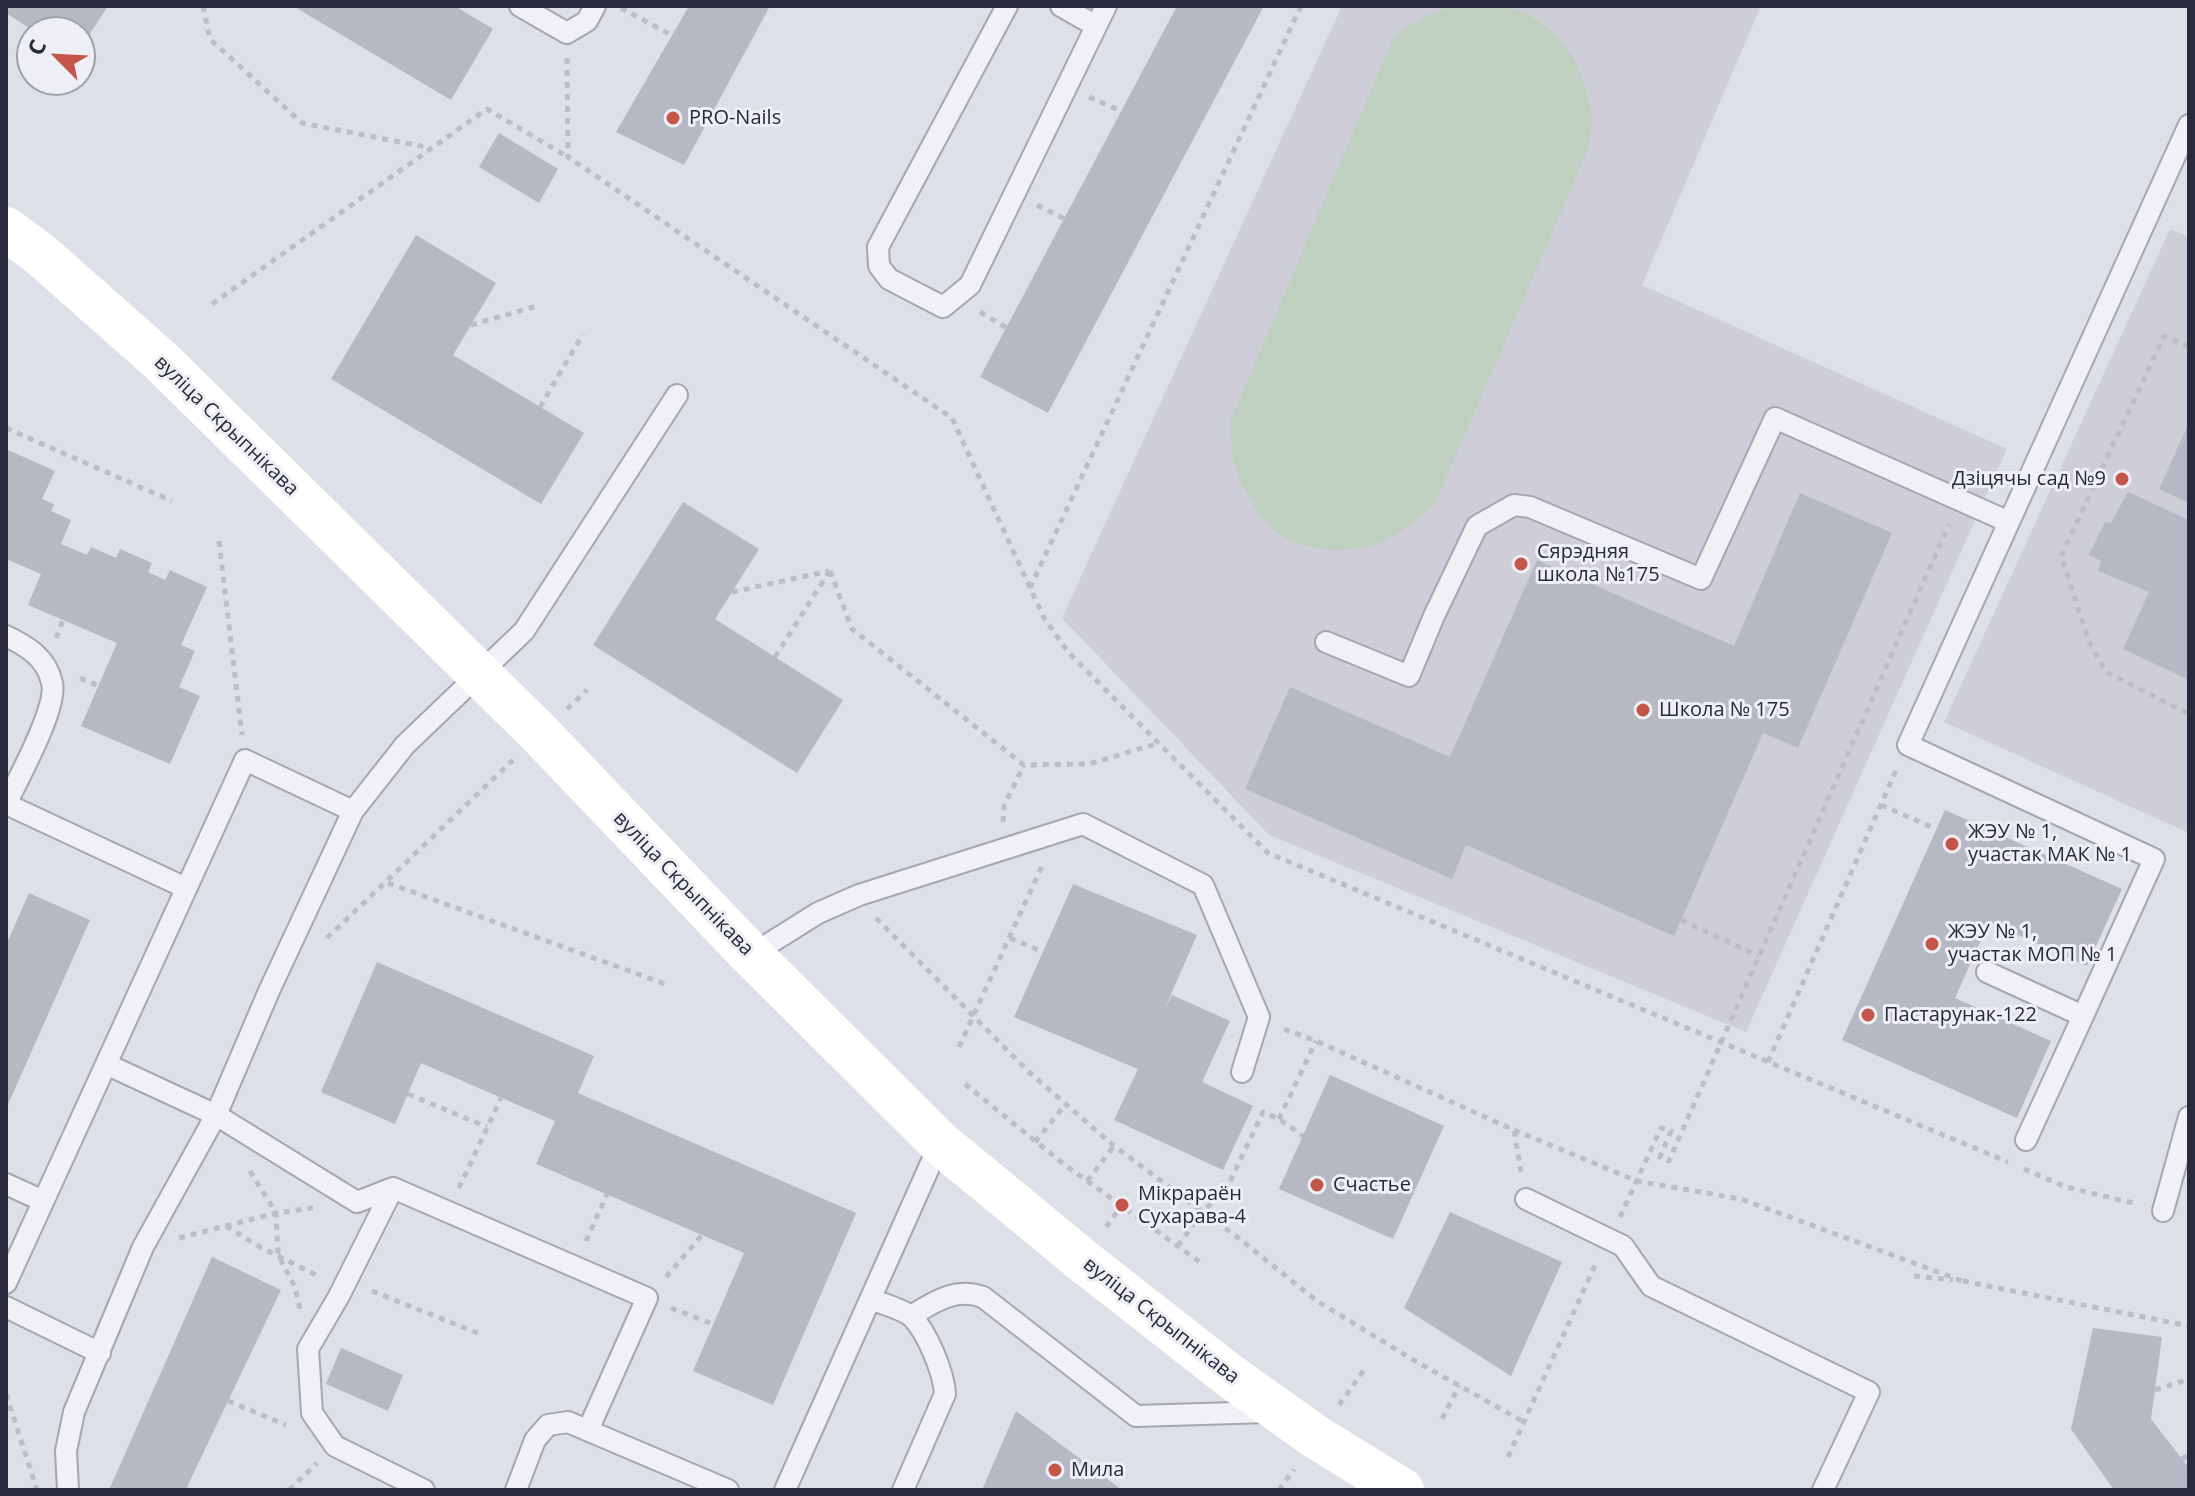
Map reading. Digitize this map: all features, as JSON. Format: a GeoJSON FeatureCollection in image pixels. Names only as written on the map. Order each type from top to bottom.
{"type":"FeatureCollection","features":[{"type":"Feature","properties":{"kind":"main road","name":"вуліца Скрыпнікава"},"geometry":{"type":"LineString","coordinates":[[6,229],[40,254],[161,361],[540,734],[751,955],[940,1143],[1230,1376],[1279,1412],[1402,1490]]}},
{"type":"Feature","properties":{"kind":"lane"},"geometry":{"type":"LineString","coordinates":[[520,6],[567,33],[587,21],[595,6]]}},
{"type":"Feature","properties":{"kind":"lane"},"geometry":{"type":"LineString","coordinates":[[1007,6],[878,247],[879,266],[889,279],[943,307],[970,285],[1106,6]]}},
{"type":"Feature","properties":{"kind":"lane"},"geometry":{"type":"LineString","coordinates":[[1061,6],[1096,26]]}},
{"type":"Feature","properties":{"kind":"lane"},"geometry":{"type":"LineString","coordinates":[[2026,1140],[2154,859],[1908,745],[2189,125]]}},
{"type":"Feature","properties":{"kind":"lane"},"geometry":{"type":"LineString","coordinates":[[68,1490],[66,1451],[74,1412],[143,1247],[216,1115],[269,991],[353,811],[405,745],[524,631],[677,395]]}},
{"type":"Feature","properties":{"kind":"lane"},"geometry":{"type":"LineString","coordinates":[[1326,642],[1409,676],[1477,526],[1514,505],[1530,507],[1701,579],[1775,418],[2009,522]]}},
{"type":"Feature","properties":{"kind":"lane"},"geometry":{"type":"LineString","coordinates":[[6,636],[26,645],[44,663],[53,685],[48,715],[6,804],[186,888]]}},
{"type":"Feature","properties":{"kind":"lane"},"geometry":{"type":"LineString","coordinates":[[6,1283],[245,760],[353,811]]}},
{"type":"Feature","properties":{"kind":"lane"},"geometry":{"type":"LineString","coordinates":[[751,955],[818,913],[859,895],[1083,824],[1203,885],[1259,1017],[1242,1072]]}},
{"type":"Feature","properties":{"kind":"lane"},"geometry":{"type":"LineString","coordinates":[[1987,972],[2083,1016]]}},
{"type":"Feature","properties":{"kind":"lane"},"geometry":{"type":"LineString","coordinates":[[106,1064],[216,1115],[357,1202],[393,1188],[647,1298],[588,1430]]}},
{"type":"Feature","properties":{"kind":"lane"},"geometry":{"type":"LineString","coordinates":[[2163,1211],[2189,1117]]}},
{"type":"Feature","properties":{"kind":"lane"},"geometry":{"type":"LineString","coordinates":[[785,1490],[940,1143]]}},
{"type":"Feature","properties":{"kind":"lane"},"geometry":{"type":"LineString","coordinates":[[6,1184],[43,1201]]}},
{"type":"Feature","properties":{"kind":"lane"},"geometry":{"type":"LineString","coordinates":[[393,1188],[347,1281],[308,1349],[312,1413],[335,1446],[424,1490]]}},
{"type":"Feature","properties":{"kind":"lane"},"geometry":{"type":"LineString","coordinates":[[1526,1199],[1623,1246],[1651,1286],[1869,1392],[1823,1490]]}},
{"type":"Feature","properties":{"kind":"lane"},"geometry":{"type":"LineString","coordinates":[[911,1316],[939,1299],[968,1292],[983,1297],[1136,1416],[1279,1412]]}},
{"type":"Feature","properties":{"kind":"lane"},"geometry":{"type":"LineString","coordinates":[[871,1299],[911,1316],[941,1366],[945,1394],[903,1490]]}},
{"type":"Feature","properties":{"kind":"lane"},"geometry":{"type":"LineString","coordinates":[[6,1307],[100,1353]]}},
{"type":"Feature","properties":{"kind":"lane"},"geometry":{"type":"LineString","coordinates":[[516,1490],[535,1440],[548,1425],[568,1422],[728,1490]]}},
{"type":"Feature","properties":{"kind":"path"},"geometry":{"type":"LineString","coordinates":[[203,6],[210,39],[302,123],[432,148]]}},
{"type":"Feature","properties":{"kind":"path"},"geometry":{"type":"LineString","coordinates":[[617,6],[673,36]]}},
{"type":"Feature","properties":{"kind":"path"},"geometry":{"type":"LineString","coordinates":[[1030,588],[1301,6]]}},
{"type":"Feature","properties":{"kind":"path"},"geometry":{"type":"LineString","coordinates":[[567,33],[568,157]]}},
{"type":"Feature","properties":{"kind":"path"},"geometry":{"type":"LineString","coordinates":[[212,304],[487,109],[568,157],[952,418],[1044,618],[1069,653],[1268,853],[1955,1141]]}},
{"type":"Feature","properties":{"kind":"path"},"geometry":{"type":"LineString","coordinates":[[471,325],[537,306]]}},
{"type":"Feature","properties":{"kind":"path"},"geometry":{"type":"LineString","coordinates":[[540,407],[583,334]]}},
{"type":"Feature","properties":{"kind":"path"},"geometry":{"type":"LineString","coordinates":[[2189,347],[2164,336],[2061,556],[2089,642],[2106,672],[2189,714]]}},
{"type":"Feature","properties":{"kind":"path"},"geometry":{"type":"LineString","coordinates":[[6,428],[172,501]]}},
{"type":"Feature","properties":{"kind":"path"},"geometry":{"type":"LineString","coordinates":[[1644,1163],[1661,1128],[1671,1131],[1660,1157],[1669,1161],[1960,500]]}},
{"type":"Feature","properties":{"kind":"path"},"geometry":{"type":"LineString","coordinates":[[219,541],[245,760]]}},
{"type":"Feature","properties":{"kind":"path"},"geometry":{"type":"LineString","coordinates":[[830,571],[852,629],[1024,765],[1089,764],[1159,743]]}},
{"type":"Feature","properties":{"kind":"path"},"geometry":{"type":"LineString","coordinates":[[732,592],[830,571]]}},
{"type":"Feature","properties":{"kind":"path"},"geometry":{"type":"LineString","coordinates":[[775,657],[830,571]]}},
{"type":"Feature","properties":{"kind":"path"},"geometry":{"type":"LineString","coordinates":[[323,942],[587,690]]}},
{"type":"Feature","properties":{"kind":"path"},"geometry":{"type":"LineString","coordinates":[[1768,1062],[1908,745]]}},
{"type":"Feature","properties":{"kind":"path"},"geometry":{"type":"LineString","coordinates":[[999,850],[1004,806],[1024,765]]}},
{"type":"Feature","properties":{"kind":"path"},"geometry":{"type":"LineString","coordinates":[[1881,805],[1936,829]]}},
{"type":"Feature","properties":{"kind":"path"},"geometry":{"type":"LineString","coordinates":[[959,1047],[1058,831]]}},
{"type":"Feature","properties":{"kind":"path"},"geometry":{"type":"LineString","coordinates":[[388,883],[665,984]]}},
{"type":"Feature","properties":{"kind":"path"},"geometry":{"type":"LineString","coordinates":[[870,911],[1065,1105],[1114,1146],[1317,1301],[1524,1422]]}},
{"type":"Feature","properties":{"kind":"path"},"geometry":{"type":"LineString","coordinates":[[1681,920],[1759,956]]}},
{"type":"Feature","properties":{"kind":"path"},"geometry":{"type":"LineString","coordinates":[[1010,938],[1043,952]]}},
{"type":"Feature","properties":{"kind":"path"},"geometry":{"type":"LineString","coordinates":[[1283,1029],[1637,1181],[1741,1199],[1965,1282]]}},
{"type":"Feature","properties":{"kind":"path"},"geometry":{"type":"LineString","coordinates":[[1279,1119],[1316,1041]]}},
{"type":"Feature","properties":{"kind":"path"},"geometry":{"type":"LineString","coordinates":[[965,1084],[1035,1142],[1200,1262]]}},
{"type":"Feature","properties":{"kind":"path"},"geometry":{"type":"LineString","coordinates":[[408,1094],[487,1127]]}},
{"type":"Feature","properties":{"kind":"path"},"geometry":{"type":"LineString","coordinates":[[448,1212],[501,1098]]}},
{"type":"Feature","properties":{"kind":"path"},"geometry":{"type":"LineString","coordinates":[[1035,1142],[1065,1105]]}},
{"type":"Feature","properties":{"kind":"path"},"geometry":{"type":"LineString","coordinates":[[1178,1246],[1202,1212],[1226,1190],[1263,1112],[1303,1136]]}},
{"type":"Feature","properties":{"kind":"path"},"geometry":{"type":"LineString","coordinates":[[216,1115],[276,1213],[278,1255],[295,1287],[308,1349]]}},
{"type":"Feature","properties":{"kind":"path"},"geometry":{"type":"LineString","coordinates":[[1514,1130],[1526,1199]]}},
{"type":"Feature","properties":{"kind":"path"},"geometry":{"type":"LineString","coordinates":[[1087,1181],[1114,1146]]}},
{"type":"Feature","properties":{"kind":"path"},"geometry":{"type":"LineString","coordinates":[[2066,1187],[2163,1211]]}},
{"type":"Feature","properties":{"kind":"path"},"geometry":{"type":"LineString","coordinates":[[574,1267],[607,1194]]}},
{"type":"Feature","properties":{"kind":"path"},"geometry":{"type":"LineString","coordinates":[[143,1247],[276,1213],[357,1202]]}},
{"type":"Feature","properties":{"kind":"path"},"geometry":{"type":"LineString","coordinates":[[226,1226],[323,1278],[347,1281],[480,1334]]}},
{"type":"Feature","properties":{"kind":"path"},"geometry":{"type":"LineString","coordinates":[[702,1235],[647,1298],[713,1324]]}},
{"type":"Feature","properties":{"kind":"path"},"geometry":{"type":"LineString","coordinates":[[1508,1457],[1594,1265]]}},
{"type":"Feature","properties":{"kind":"path"},"geometry":{"type":"LineString","coordinates":[[1914,1276],[1965,1282],[2189,1325]]}},
{"type":"Feature","properties":{"kind":"path"},"geometry":{"type":"LineString","coordinates":[[2155,1390],[2189,1379]]}},
{"type":"Feature","properties":{"kind":"path"},"geometry":{"type":"LineString","coordinates":[[1442,1419],[1459,1386]]}},
{"type":"Feature","properties":{"kind":"path"},"geometry":{"type":"LineString","coordinates":[[6,1394],[37,1490]]}},
{"type":"Feature","properties":{"kind":"path"},"geometry":{"type":"LineString","coordinates":[[228,1401],[335,1446],[289,1490]]}},
{"type":"Feature","properties":{"kind":"path"},"geometry":{"type":"LineString","coordinates":[[2182,1459],[2189,1455]]}},
{"type":"Feature","properties":{"kind":"shaded area","name":"Сярэдняя школа №175"},"geometry":{"type":"Polygon","coordinates":[[[1342,6],[1761,6],[1642,285],[2007,449],[1746,1032],[1269,835],[1062,618],[1342,6]]]}},
{"type":"Feature","properties":{"kind":"shaded area","name":"Дзіцячы сад №9"},"geometry":{"type":"Polygon","coordinates":[[[2170,229],[2189,237],[2189,833],[1944,722],[2170,229]]]}},
{"type":"Feature","properties":{"kind":"green space"},"geometry":{"type":"Polygon","coordinates":[[[1452,6],[1501,6],[1520,11],[1551,30],[1573,59],[1587,93],[1591,116],[1588,149],[1435,504],[1398,533],[1373,545],[1336,550],[1299,544],[1277,533],[1265,521],[1243,486],[1232,453],[1230,422],[1395,34],[1426,16],[1452,6]]]}},
{"type":"Feature","properties":{"kind":"building"},"geometry":{"type":"Polygon","coordinates":[[[6,6],[108,6],[96,24],[96,16],[16,16],[16,20],[6,13],[6,6]]]}},
{"type":"Feature","properties":{"kind":"building"},"geometry":{"type":"Polygon","coordinates":[[[293,6],[455,6],[493,29],[451,100],[293,6]]]}},
{"type":"Feature","properties":{"kind":"building"},"geometry":{"type":"Polygon","coordinates":[[[689,6],[770,6],[684,165],[616,132],[689,6]]]}},
{"type":"Feature","properties":{"kind":"building"},"geometry":{"type":"Polygon","coordinates":[[[1177,6],[1264,6],[1048,413],[980,377],[1177,6]]]}},
{"type":"Feature","properties":{"kind":"building"},"geometry":{"type":"Polygon","coordinates":[[[499,133],[558,169],[539,203],[479,167],[499,133]]]}},
{"type":"Feature","properties":{"kind":"building"},"geometry":{"type":"Polygon","coordinates":[[[416,235],[496,283],[453,355],[584,433],[541,504],[331,379],[416,235]]]}},
{"type":"Feature","properties":{"kind":"building"},"geometry":{"type":"Polygon","coordinates":[[[2189,423],[2189,503],[2159,489],[2189,423]]]}},
{"type":"Feature","properties":{"kind":"building"},"geometry":{"type":"Polygon","coordinates":[[[6,449],[55,471],[42,499],[54,504],[51,511],[71,520],[61,544],[87,555],[91,547],[116,558],[120,549],[152,563],[148,572],[165,580],[170,570],[207,587],[181,645],[195,651],[179,687],[200,696],[170,764],[81,726],[117,643],[28,605],[41,574],[6,559],[6,449]]]}},
{"type":"Feature","properties":{"kind":"building"},"geometry":{"type":"Polygon","coordinates":[[[2128,492],[2189,520],[2189,680],[2123,649],[2149,592],[2098,571],[2101,561],[2089,555],[2105,522],[2111,523],[2128,492]]]}},
{"type":"Feature","properties":{"kind":"building","name":"Школа № 175"},"geometry":{"type":"Polygon","coordinates":[[[1800,493],[1892,533],[1798,748],[1763,733],[1674,936],[1466,845],[1452,879],[1245,789],[1290,687],[1450,757],[1537,560],[1734,646],[1800,493]]]}},
{"type":"Feature","properties":{"kind":"building"},"geometry":{"type":"Polygon","coordinates":[[[683,502],[759,549],[715,619],[843,700],[797,773],[593,645],[683,502]]]}},
{"type":"Feature","properties":{"kind":"building","name":"ЖЭУ № 1, участак МОП № 1"},"geometry":{"type":"Polygon","coordinates":[[[1945,810],[2122,889],[2087,966],[1989,922],[1955,998],[2051,1041],[2017,1118],[1842,1040],[1945,810]]]}},
{"type":"Feature","properties":{"kind":"building"},"geometry":{"type":"Polygon","coordinates":[[[1073,884],[1197,935],[1165,1008],[1172,995],[1230,1021],[1202,1082],[1253,1106],[1223,1170],[1114,1120],[1138,1069],[1014,1017],[1073,884]]]}},
{"type":"Feature","properties":{"kind":"building"},"geometry":{"type":"Polygon","coordinates":[[[29,893],[90,920],[6,1109],[6,945],[29,893]]]}},
{"type":"Feature","properties":{"kind":"building"},"geometry":{"type":"Polygon","coordinates":[[[377,962],[594,1056],[578,1093],[856,1213],[773,1405],[693,1371],[744,1253],[536,1164],[555,1121],[421,1063],[395,1124],[321,1092],[377,962]]]}},
{"type":"Feature","properties":{"kind":"building"},"geometry":{"type":"Polygon","coordinates":[[[1330,1075],[1444,1126],[1393,1239],[1279,1189],[1330,1075]]]}},
{"type":"Feature","properties":{"kind":"building"},"geometry":{"type":"Polygon","coordinates":[[[1450,1212],[1562,1262],[1511,1376],[1404,1308],[1450,1212]]]}},
{"type":"Feature","properties":{"kind":"building"},"geometry":{"type":"Polygon","coordinates":[[[212,1257],[281,1290],[187,1487],[193,1490],[109,1490],[212,1257]]]}},
{"type":"Feature","properties":{"kind":"building"},"geometry":{"type":"Polygon","coordinates":[[[2093,1328],[2162,1337],[2151,1419],[2189,1468],[2189,1490],[2114,1490],[2071,1429],[2093,1328]]]}},
{"type":"Feature","properties":{"kind":"building"},"geometry":{"type":"Polygon","coordinates":[[[341,1348],[403,1375],[388,1411],[326,1384],[341,1348]]]}},
{"type":"Feature","properties":{"kind":"building"},"geometry":{"type":"Polygon","coordinates":[[[1016,1411],[1122,1490],[982,1490],[1016,1411]]]}},
{"type":"Feature","properties":{"kind":"place","name":"PRO-Nails"},"geometry":{"type":"Point","coordinates":[673,118]}},
{"type":"Feature","properties":{"kind":"place","name":"Дзіцячы сад №9"},"geometry":{"type":"Point","coordinates":[2122,479]}},
{"type":"Feature","properties":{"kind":"place","name":"Сярэдняя школа №175"},"geometry":{"type":"Point","coordinates":[1521,564]}},
{"type":"Feature","properties":{"kind":"place","name":"Школа № 175"},"geometry":{"type":"Point","coordinates":[1643,710]}},
{"type":"Feature","properties":{"kind":"place","name":"ЖЭУ № 1, участак МАК № 1"},"geometry":{"type":"Point","coordinates":[1952,844]}},
{"type":"Feature","properties":{"kind":"place","name":"ЖЭУ № 1, участак МОП № 1"},"geometry":{"type":"Point","coordinates":[1932,944]}},
{"type":"Feature","properties":{"kind":"place","name":"Пастарунак-122"},"geometry":{"type":"Point","coordinates":[1868,1015]}},
{"type":"Feature","properties":{"kind":"place","name":"Счастье"},"geometry":{"type":"Point","coordinates":[1317,1185]}},
{"type":"Feature","properties":{"kind":"place","name":"Мікрараён Сухарава-4"},"geometry":{"type":"Point","coordinates":[1122,1205]}},
{"type":"Feature","properties":{"kind":"place","name":"Мила"},"geometry":{"type":"Point","coordinates":[1055,1470]}}]}
